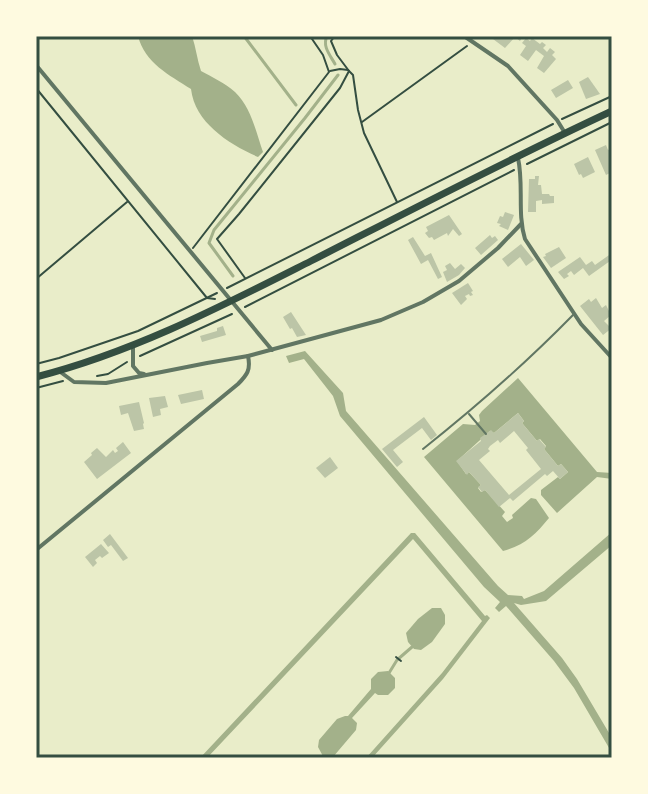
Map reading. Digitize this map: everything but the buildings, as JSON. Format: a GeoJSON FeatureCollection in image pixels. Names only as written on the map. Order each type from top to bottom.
{"type":"FeatureCollection","features":[{"type":"Feature","properties":{"kind":"main road"},"geometry":{"type":"LineString","coordinates":[[36,377],[133,346],[231,301],[612,111]]}},
{"type":"Feature","properties":{"kind":"street"},"geometry":{"type":"LineString","coordinates":[[464,36],[508,66],[558,121],[565,133]]}},
{"type":"Feature","properties":{"kind":"street"},"geometry":{"type":"LineString","coordinates":[[36,65],[273,350]]}},
{"type":"Feature","properties":{"kind":"street"},"geometry":{"type":"LineString","coordinates":[[518,156],[521,224],[529,246],[574,315],[612,358]]}},
{"type":"Feature","properties":{"kind":"street"},"geometry":{"type":"LineString","coordinates":[[59,371],[74,382],[106,383],[248,356],[381,320],[423,302],[459,281],[521,224]]}},
{"type":"Feature","properties":{"kind":"street"},"geometry":{"type":"LineString","coordinates":[[133,346],[133,366],[139,373],[147,375]]}},
{"type":"Feature","properties":{"kind":"street"},"geometry":{"type":"LineString","coordinates":[[36,550],[238,384],[250,367],[248,356]]}},
{"type":"Feature","properties":{"kind":"lane"},"geometry":{"type":"LineString","coordinates":[[423,449],[469,413],[574,315]]}},
{"type":"Feature","properties":{"kind":"lane"},"geometry":{"type":"LineString","coordinates":[[469,413],[486,434]]}},
{"type":"Feature","properties":{"kind":"path"},"geometry":{"type":"LineString","coordinates":[[310,36],[323,55],[329,72]]}},
{"type":"Feature","properties":{"kind":"path"},"geometry":{"type":"LineString","coordinates":[[313,40],[317,36]]}},
{"type":"Feature","properties":{"kind":"path"},"geometry":{"type":"LineString","coordinates":[[335,36],[331,41],[337,55],[353,75],[364,133],[397,203]]}},
{"type":"Feature","properties":{"kind":"path"},"geometry":{"type":"LineString","coordinates":[[361,123],[473,42]]}},
{"type":"Feature","properties":{"kind":"path"},"geometry":{"type":"LineString","coordinates":[[190,252],[329,72],[340,69],[349,71]]}},
{"type":"Feature","properties":{"kind":"path"},"geometry":{"type":"LineString","coordinates":[[245,279],[217,239],[340,88],[349,71]]}},
{"type":"Feature","properties":{"kind":"path"},"geometry":{"type":"LineString","coordinates":[[36,88],[207,298],[231,301]]}},
{"type":"Feature","properties":{"kind":"path"},"geometry":{"type":"LineString","coordinates":[[36,364],[138,331],[612,96]]}},
{"type":"Feature","properties":{"kind":"path"},"geometry":{"type":"LineString","coordinates":[[96,376],[108,374],[133,358],[239,311],[612,122]]}},
{"type":"Feature","properties":{"kind":"path"},"geometry":{"type":"LineString","coordinates":[[36,279],[128,201]]}},
{"type":"Feature","properties":{"kind":"path"},"geometry":{"type":"LineString","coordinates":[[36,388],[70,379]]}},
{"type":"Feature","properties":{"kind":"path"},"geometry":{"type":"LineString","coordinates":[[396,657],[401,661]]}},
{"type":"Feature","properties":{"kind":"shaded area"},"geometry":{"type":"Polygon","coordinates":[[[138,36],[192,36],[201,71],[241,98],[263,152],[258,157],[215,131],[199,112],[191,89],[152,61],[138,36]]]}},
{"type":"Feature","properties":{"kind":"shaded area"},"geometry":{"type":"Polygon","coordinates":[[[305,351],[343,393],[346,411],[508,595],[522,596],[524,599],[544,591],[612,532],[612,545],[546,601],[521,605],[514,603],[577,679],[612,738],[612,753],[574,688],[554,661],[506,606],[499,612],[495,608],[500,602],[340,416],[333,396],[304,359],[289,363],[286,356],[305,351]]]}},
{"type":"Feature","properties":{"kind":"shaded area"},"geometry":{"type":"Polygon","coordinates":[[[518,378],[597,472],[612,473],[612,479],[597,477],[557,513],[541,495],[541,490],[568,472],[561,464],[558,466],[544,449],[546,446],[540,439],[537,441],[522,423],[524,421],[518,413],[494,433],[490,431],[457,461],[466,474],[469,472],[481,485],[478,488],[481,492],[485,490],[505,512],[502,516],[507,522],[531,498],[536,499],[549,518],[529,539],[503,551],[424,457],[463,424],[475,425],[480,421],[482,411],[518,378]]]}},
{"type":"Feature","properties":{"kind":"shaded area"},"geometry":{"type":"Polygon","coordinates":[[[411,533],[415,533],[485,616],[490,618],[443,679],[372,758],[366,758],[442,673],[482,621],[413,539],[207,758],[200,758],[411,533]]]}},
{"type":"Feature","properties":{"kind":"shaded area"},"geometry":{"type":"Polygon","coordinates":[[[432,608],[441,608],[445,624],[432,642],[421,650],[414,649],[406,633],[432,608]]]}},
{"type":"Feature","properties":{"kind":"shaded area"},"geometry":{"type":"Polygon","coordinates":[[[388,671],[395,678],[395,688],[388,695],[375,693],[352,718],[357,723],[356,730],[333,757],[324,758],[318,747],[319,740],[337,719],[348,716],[371,689],[371,679],[378,672],[388,671]]]}},
{"type":"Feature","properties":{"kind":"waterway"},"geometry":{"type":"LineString","coordinates":[[244,36],[296,105]]}},
{"type":"Feature","properties":{"kind":"waterway"},"geometry":{"type":"LineString","coordinates":[[327,36],[326,47],[335,64]]}},
{"type":"Feature","properties":{"kind":"waterway"},"geometry":{"type":"LineString","coordinates":[[233,276],[209,243],[214,230],[338,75]]}},
{"type":"Feature","properties":{"kind":"waterway"},"geometry":{"type":"LineString","coordinates":[[389,673],[397,660],[412,647]]}}]}
